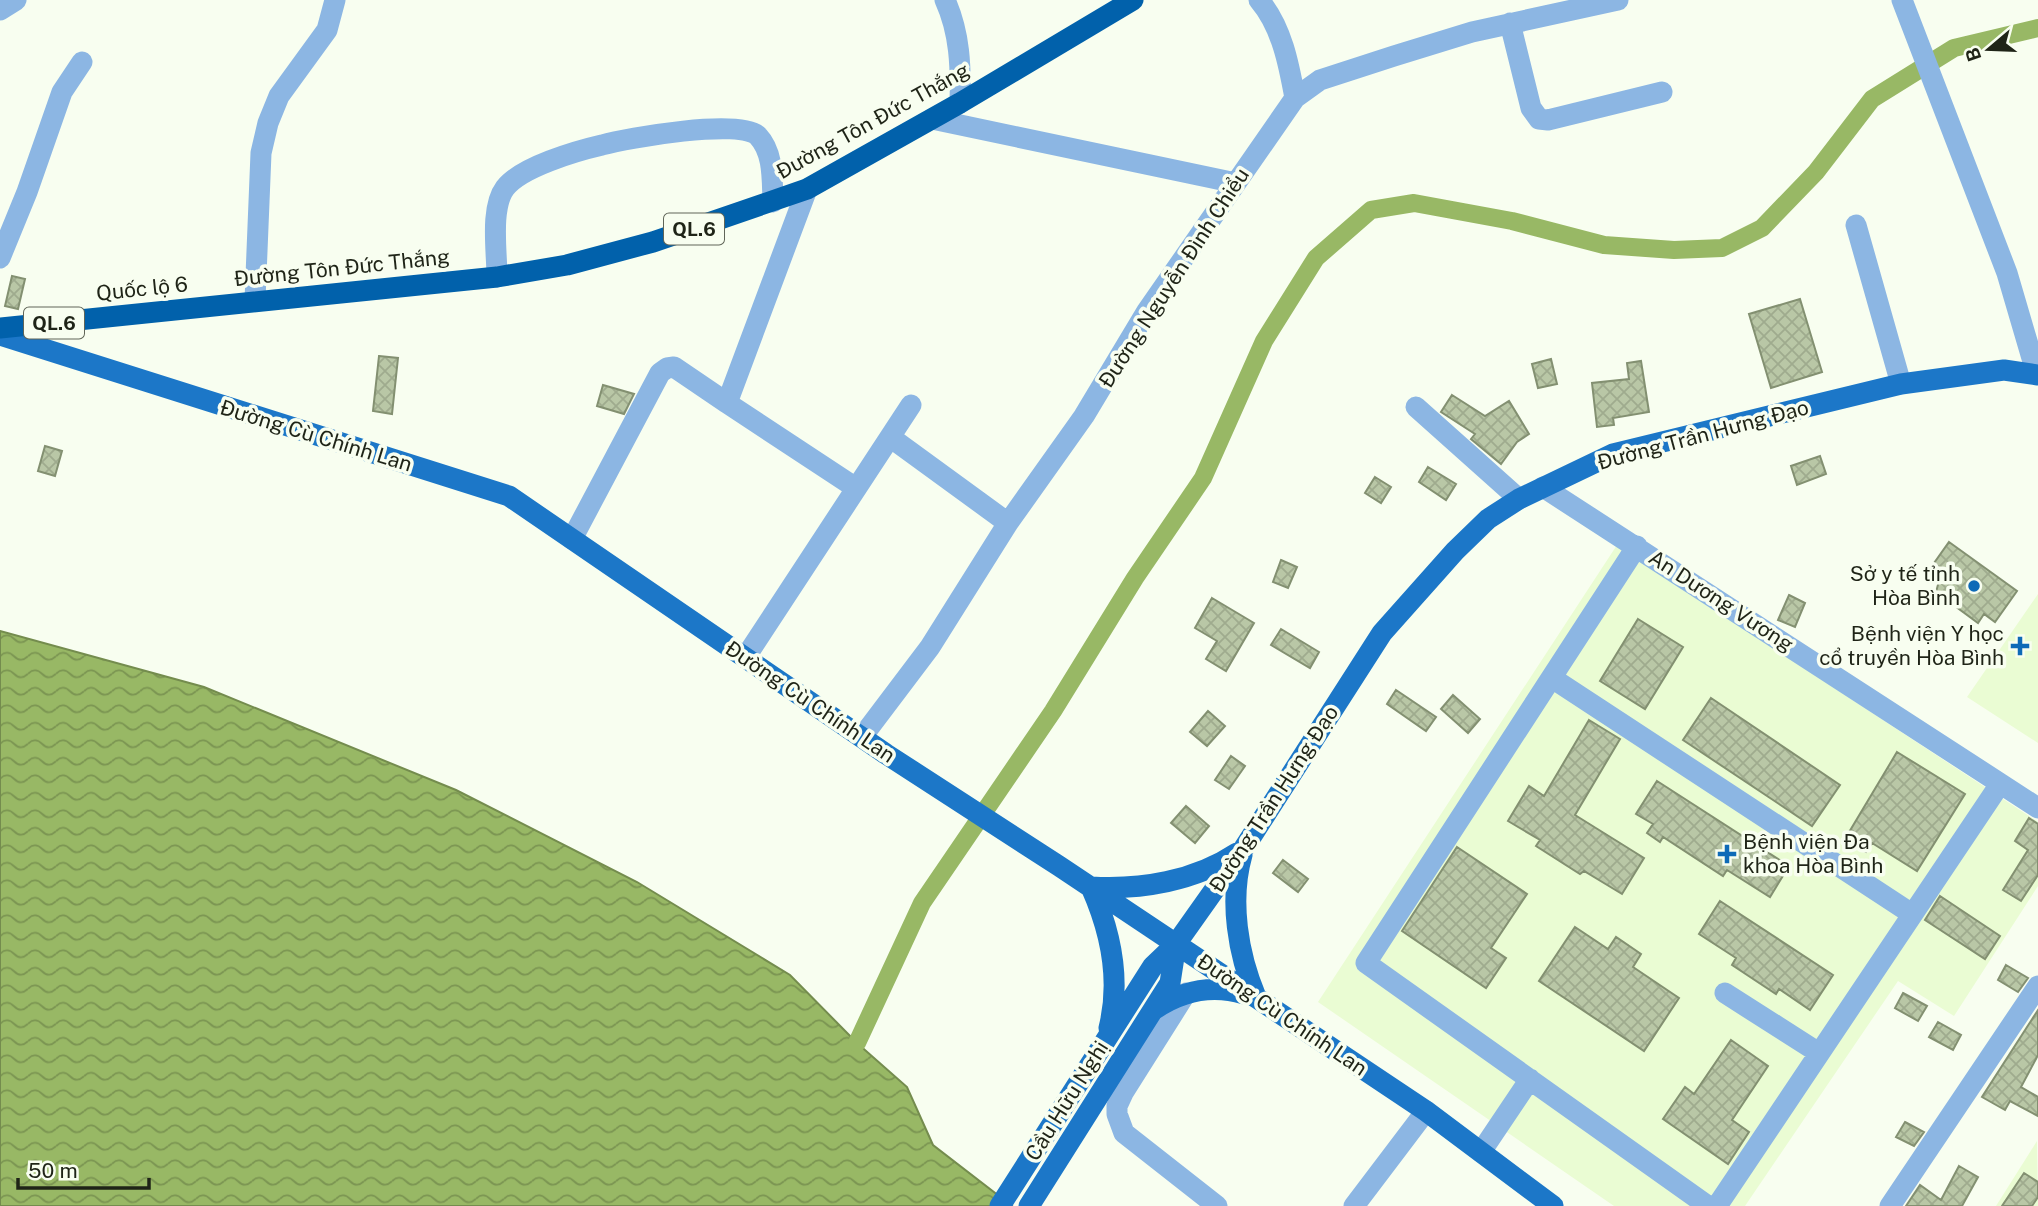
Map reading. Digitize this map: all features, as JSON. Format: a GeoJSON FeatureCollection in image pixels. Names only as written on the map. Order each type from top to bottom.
{"type":"FeatureCollection","features":[{"type":"Feature","properties":{"kind":"highway","name":"Đường Tôn Đức Thắng"},"geometry":{"type":"LineString","coordinates":[[206,307],[497,277],[566,265],[653,243],[807,189],[960,103],[1133,0]]}},
{"type":"Feature","properties":{"kind":"highway","name":"Quốc lộ 6"},"geometry":{"type":"LineString","coordinates":[[0,328],[206,307]]}},
{"type":"Feature","properties":{"kind":"main road","name":"Đường Cù Chính Lan"},"geometry":{"type":"LineString","coordinates":[[0,335],[509,496],[886,754],[1091,887],[1426,1111],[1553,1206]]}},
{"type":"Feature","properties":{"kind":"main road","name":"Đường Trần Hưng Đạo"},"geometry":{"type":"LineString","coordinates":[[1134,996],[1153,967],[1176,944],[1244,848],[1382,633],[1455,551],[1488,519],[1519,499],[1613,454],[1901,384],[2037,368]]}},
{"type":"Feature","properties":{"kind":"main road"},"geometry":{"type":"LineString","coordinates":[[1106,1040],[1112,1014],[1114,976],[1108,935],[1091,887],[1134,887],[1173,880],[1210,867],[1244,848]]}},
{"type":"Feature","properties":{"kind":"main road"},"geometry":{"type":"LineString","coordinates":[[1244,848],[1238,876],[1238,926],[1243,961],[1256,997]]}},
{"type":"Feature","properties":{"kind":"main road","name":"Cầu Hữu Nghị"},"geometry":{"type":"LineString","coordinates":[[1029,1206],[1170,983],[1176,944]]}},
{"type":"Feature","properties":{"kind":"main road"},"geometry":{"type":"LineString","coordinates":[[1153,1010],[1186,993],[1221,989],[1256,997]]}},
{"type":"Feature","properties":{"kind":"main road","name":"Cầu Hữu Nghị"},"geometry":{"type":"LineString","coordinates":[[1000,1206],[1134,996]]}},
{"type":"Feature","properties":{"kind":"street"},"geometry":{"type":"LineString","coordinates":[[0,10],[16,0]]}},
{"type":"Feature","properties":{"kind":"street"},"geometry":{"type":"LineString","coordinates":[[255,300],[260,166],[268,123],[278,96],[327,30],[335,0]]}},
{"type":"Feature","properties":{"kind":"street"},"geometry":{"type":"LineString","coordinates":[[945,0],[952,16],[961,63],[960,103]]}},
{"type":"Feature","properties":{"kind":"street"},"geometry":{"type":"LineString","coordinates":[[1259,0],[1277,31],[1289,64],[1295,98]]}},
{"type":"Feature","properties":{"kind":"street","name":"Đường Nguyễn Đình Chiểu"},"geometry":{"type":"LineString","coordinates":[[862,737],[930,647],[1008,523],[1084,416],[1147,311],[1295,98],[1320,80],[1446,40],[1510,23],[1549,7],[1618,0]]}},
{"type":"Feature","properties":{"kind":"street"},"geometry":{"type":"LineString","coordinates":[[1902,0],[2007,273],[2037,368]]}},
{"type":"Feature","properties":{"kind":"street"},"geometry":{"type":"LineString","coordinates":[[1510,23],[1531,108],[1539,119],[1548,120],[1662,92]]}},
{"type":"Feature","properties":{"kind":"street"},"geometry":{"type":"LineString","coordinates":[[0,258],[27,192],[62,92],[82,62]]}},
{"type":"Feature","properties":{"kind":"street"},"geometry":{"type":"LineString","coordinates":[[932,119],[1236,183]]}},
{"type":"Feature","properties":{"kind":"street"},"geometry":{"type":"LineString","coordinates":[[497,277],[496,216],[504,189],[518,176],[601,145],[694,130],[742,128],[757,134],[768,151],[773,202]]}},
{"type":"Feature","properties":{"kind":"street"},"geometry":{"type":"LineString","coordinates":[[726,403],[807,189]]}},
{"type":"Feature","properties":{"kind":"street"},"geometry":{"type":"LineString","coordinates":[[1856,225],[1901,384]]}},
{"type":"Feature","properties":{"kind":"street"},"geometry":{"type":"LineString","coordinates":[[572,539],[660,373],[667,368],[674,367],[856,488]]}},
{"type":"Feature","properties":{"kind":"street"},"geometry":{"type":"LineString","coordinates":[[745,658],[911,405]]}},
{"type":"Feature","properties":{"kind":"street"},"geometry":{"type":"LineString","coordinates":[[1416,407],[1519,499]]}},
{"type":"Feature","properties":{"kind":"street"},"geometry":{"type":"LineString","coordinates":[[890,437],[1008,523]]}},
{"type":"Feature","properties":{"kind":"street","name":"An Dương Vương"},"geometry":{"type":"LineString","coordinates":[[1543,487],[2038,808]]}},
{"type":"Feature","properties":{"kind":"street"},"geometry":{"type":"LineString","coordinates":[[1637,546],[1366,963],[1708,1206]]}},
{"type":"Feature","properties":{"kind":"street"},"geometry":{"type":"LineString","coordinates":[[1552,678],[1912,914]]}},
{"type":"Feature","properties":{"kind":"street"},"geometry":{"type":"LineString","coordinates":[[1717,1206],[2000,784]]}},
{"type":"Feature","properties":{"kind":"street"},"geometry":{"type":"LineString","coordinates":[[1890,1206],[2038,986]]}},
{"type":"Feature","properties":{"kind":"street"},"geometry":{"type":"LineString","coordinates":[[1186,993],[1123,1093],[1117,1106],[1118,1121],[1129,1139],[1217,1206]]}},
{"type":"Feature","properties":{"kind":"street"},"geometry":{"type":"LineString","coordinates":[[1724,993],[1819,1053]]}},
{"type":"Feature","properties":{"kind":"street"},"geometry":{"type":"LineString","coordinates":[[1480,1152],[1530,1080]]}},
{"type":"Feature","properties":{"kind":"street"},"geometry":{"type":"LineString","coordinates":[[1354,1206],[1426,1111]]}},
{"type":"Feature","properties":{"kind":"shaded area","name":"Bệnh viện Đa khoa Hòa Bình"},"geometry":{"type":"Polygon","coordinates":[[[1617,545],[2038,822],[2038,886],[1954,1016],[1898,981],[1745,1206],[1614,1206],[1318,1002],[1617,545]]]}},
{"type":"Feature","properties":{"kind":"shaded area","name":"Bệnh viện Y học cổ truyền Hòa Bình"},"geometry":{"type":"Polygon","coordinates":[[[2038,594],[2038,743],[1967,697],[2038,594]]]}},
{"type":"Feature","properties":{"kind":"shaded area"},"geometry":{"type":"Polygon","coordinates":[[[2037,1141],[2038,1206],[1996,1206],[2037,1141]]]}},
{"type":"Feature","properties":{"kind":"water"},"geometry":{"type":"Polygon","coordinates":[[[0,631],[204,687],[456,790],[637,882],[790,975],[857,1043],[907,1087],[933,1145],[1012,1206],[0,1206],[0,631]]]}},
{"type":"Feature","properties":{"kind":"building"},"geometry":{"type":"Polygon","coordinates":[[[12,276],[25,279],[18,309],[5,306],[12,276]]]}},
{"type":"Feature","properties":{"kind":"building"},"geometry":{"type":"Polygon","coordinates":[[[1800,299],[1822,372],[1771,388],[1749,314],[1800,299]]]}},
{"type":"Feature","properties":{"kind":"building"},"geometry":{"type":"Polygon","coordinates":[[[379,356],[398,358],[392,414],[373,411],[379,356]]]}},
{"type":"Feature","properties":{"kind":"building"},"geometry":{"type":"Polygon","coordinates":[[[1551,359],[1557,384],[1538,388],[1532,364],[1551,359]]]}},
{"type":"Feature","properties":{"kind":"building"},"geometry":{"type":"Polygon","coordinates":[[[1641,361],[1649,412],[1613,418],[1614,425],[1597,427],[1592,383],[1629,379],[1627,363],[1641,361]]]}},
{"type":"Feature","properties":{"kind":"building"},"geometry":{"type":"Polygon","coordinates":[[[603,385],[634,394],[624,414],[597,406],[603,385]]]}},
{"type":"Feature","properties":{"kind":"building"},"geometry":{"type":"Polygon","coordinates":[[[1452,395],[1485,416],[1509,401],[1529,434],[1517,442],[1501,464],[1471,439],[1475,434],[1441,412],[1452,395]]]}},
{"type":"Feature","properties":{"kind":"building"},"geometry":{"type":"Polygon","coordinates":[[[45,446],[62,451],[55,476],[38,471],[45,446]]]}},
{"type":"Feature","properties":{"kind":"building"},"geometry":{"type":"Polygon","coordinates":[[[1820,456],[1826,474],[1797,485],[1791,466],[1820,456]]]}},
{"type":"Feature","properties":{"kind":"building"},"geometry":{"type":"Polygon","coordinates":[[[1428,467],[1456,484],[1446,500],[1419,482],[1428,467]]]}},
{"type":"Feature","properties":{"kind":"building"},"geometry":{"type":"Polygon","coordinates":[[[1375,477],[1391,487],[1381,503],[1365,493],[1375,477]]]}},
{"type":"Feature","properties":{"kind":"building","name":"Sở y tế tỉnh Hòa Bình"},"geometry":{"type":"Polygon","coordinates":[[[1949,542],[2017,591],[1995,622],[1984,614],[1978,623],[1936,592],[1939,581],[1927,573],[1949,542]]]}},
{"type":"Feature","properties":{"kind":"building"},"geometry":{"type":"Polygon","coordinates":[[[1281,560],[1297,567],[1288,588],[1273,582],[1281,560]]]}},
{"type":"Feature","properties":{"kind":"building"},"geometry":{"type":"Polygon","coordinates":[[[1789,595],[1805,603],[1795,627],[1778,620],[1789,595]]]}},
{"type":"Feature","properties":{"kind":"building"},"geometry":{"type":"Polygon","coordinates":[[[1212,598],[1254,623],[1226,671],[1206,659],[1217,641],[1195,628],[1212,598]]]}},
{"type":"Feature","properties":{"kind":"building"},"geometry":{"type":"Polygon","coordinates":[[[1638,619],[1683,647],[1645,709],[1600,681],[1638,619]]]}},
{"type":"Feature","properties":{"kind":"building"},"geometry":{"type":"Polygon","coordinates":[[[1281,629],[1319,652],[1310,668],[1271,645],[1281,629]]]}},
{"type":"Feature","properties":{"kind":"building"},"geometry":{"type":"Polygon","coordinates":[[[1396,690],[1436,717],[1426,731],[1387,704],[1396,690]]]}},
{"type":"Feature","properties":{"kind":"building"},"geometry":{"type":"Polygon","coordinates":[[[1453,695],[1480,719],[1468,733],[1441,709],[1453,695]]]}},
{"type":"Feature","properties":{"kind":"building"},"geometry":{"type":"Polygon","coordinates":[[[1711,698],[1840,785],[1812,826],[1683,740],[1711,698]]]}},
{"type":"Feature","properties":{"kind":"building"},"geometry":{"type":"Polygon","coordinates":[[[1208,711],[1225,726],[1207,746],[1190,732],[1208,711]]]}},
{"type":"Feature","properties":{"kind":"building"},"geometry":{"type":"Polygon","coordinates":[[[1589,720],[1620,739],[1575,815],[1644,858],[1622,894],[1584,871],[1580,874],[1536,846],[1540,840],[1508,821],[1529,786],[1544,796],[1589,720]]]}},
{"type":"Feature","properties":{"kind":"building"},"geometry":{"type":"Polygon","coordinates":[[[1897,752],[1965,794],[1917,871],[1872,843],[1866,852],[1845,839],[1897,752]]]}},
{"type":"Feature","properties":{"kind":"building"},"geometry":{"type":"Polygon","coordinates":[[[1231,756],[1245,766],[1229,789],[1215,780],[1231,756]]]}},
{"type":"Feature","properties":{"kind":"building"},"geometry":{"type":"Polygon","coordinates":[[[1657,781],[1789,866],[1770,897],[1727,870],[1723,876],[1663,837],[1660,842],[1647,833],[1653,824],[1636,814],[1657,781]]]}},
{"type":"Feature","properties":{"kind":"building"},"geometry":{"type":"Polygon","coordinates":[[[1186,806],[1209,826],[1195,843],[1171,823],[1186,806]]]}},
{"type":"Feature","properties":{"kind":"building"},"geometry":{"type":"Polygon","coordinates":[[[2029,818],[2038,824],[2038,875],[2021,901],[2003,890],[2028,850],[2015,841],[2029,818]]]}},
{"type":"Feature","properties":{"kind":"building"},"geometry":{"type":"Polygon","coordinates":[[[1457,847],[1527,894],[1491,948],[1506,958],[1486,988],[1402,931],[1457,847]]]}},
{"type":"Feature","properties":{"kind":"building"},"geometry":{"type":"Polygon","coordinates":[[[1283,860],[1308,879],[1298,892],[1273,873],[1283,860]]]}},
{"type":"Feature","properties":{"kind":"building"},"geometry":{"type":"Polygon","coordinates":[[[1940,896],[2000,936],[1985,959],[1925,920],[1940,896]]]}},
{"type":"Feature","properties":{"kind":"building"},"geometry":{"type":"Polygon","coordinates":[[[1720,901],[1833,975],[1810,1010],[1779,989],[1776,994],[1732,965],[1736,958],[1699,934],[1720,901]]]}},
{"type":"Feature","properties":{"kind":"building"},"geometry":{"type":"Polygon","coordinates":[[[1575,927],[1608,949],[1616,937],[1641,954],[1633,967],[1679,998],[1644,1051],[1539,981],[1575,927]]]}},
{"type":"Feature","properties":{"kind":"building"},"geometry":{"type":"Polygon","coordinates":[[[2006,965],[2028,978],[2018,992],[1998,980],[2006,965]]]}},
{"type":"Feature","properties":{"kind":"building"},"geometry":{"type":"Polygon","coordinates":[[[1903,993],[1927,1006],[1918,1021],[1895,1008],[1903,993]]]}},
{"type":"Feature","properties":{"kind":"building"},"geometry":{"type":"Polygon","coordinates":[[[2038,1010],[2038,1055],[2021,1087],[2038,1097],[2038,1116],[2010,1101],[2005,1110],[1982,1097],[2038,1010]]]}},
{"type":"Feature","properties":{"kind":"building"},"geometry":{"type":"Polygon","coordinates":[[[1938,1022],[1961,1035],[1953,1050],[1929,1037],[1938,1022]]]}},
{"type":"Feature","properties":{"kind":"building"},"geometry":{"type":"Polygon","coordinates":[[[1731,1040],[1768,1066],[1732,1120],[1749,1132],[1728,1164],[1663,1119],[1685,1087],[1694,1094],[1731,1040]]]}},
{"type":"Feature","properties":{"kind":"building"},"geometry":{"type":"Polygon","coordinates":[[[1905,1122],[1924,1132],[1914,1146],[1896,1137],[1905,1122]]]}},
{"type":"Feature","properties":{"kind":"building"},"geometry":{"type":"Polygon","coordinates":[[[1959,1166],[1978,1177],[1962,1206],[1906,1206],[1920,1185],[1941,1200],[1959,1166]]]}},
{"type":"Feature","properties":{"kind":"building"},"geometry":{"type":"Polygon","coordinates":[[[2024,1173],[2038,1182],[2038,1197],[2032,1206],[2002,1206],[2024,1173]]]}},
{"type":"Feature","properties":{"kind":"waterway"},"geometry":{"type":"LineString","coordinates":[[857,1043],[922,903],[1053,711],[1135,578],[1203,478],[1264,341],[1316,258],[1371,210],[1414,203],[1512,221],[1604,245],[1674,250],[1722,248],[1762,228],[1816,172],[1872,99],[1954,48],[2038,28]]}},
{"type":"Feature","properties":{"kind":"place","name":"Sở y tế tỉnh Hòa Bình"},"geometry":{"type":"Point","coordinates":[1974,586]}},
{"type":"Feature","properties":{"kind":"place","name":"Bệnh viện Y học cổ truyền Hòa Bình"},"geometry":{"type":"Point","coordinates":[2020,646]}},
{"type":"Feature","properties":{"kind":"place","name":"Bệnh viện Đa khoa Hòa Bình"},"geometry":{"type":"Point","coordinates":[1727,854]}}]}
